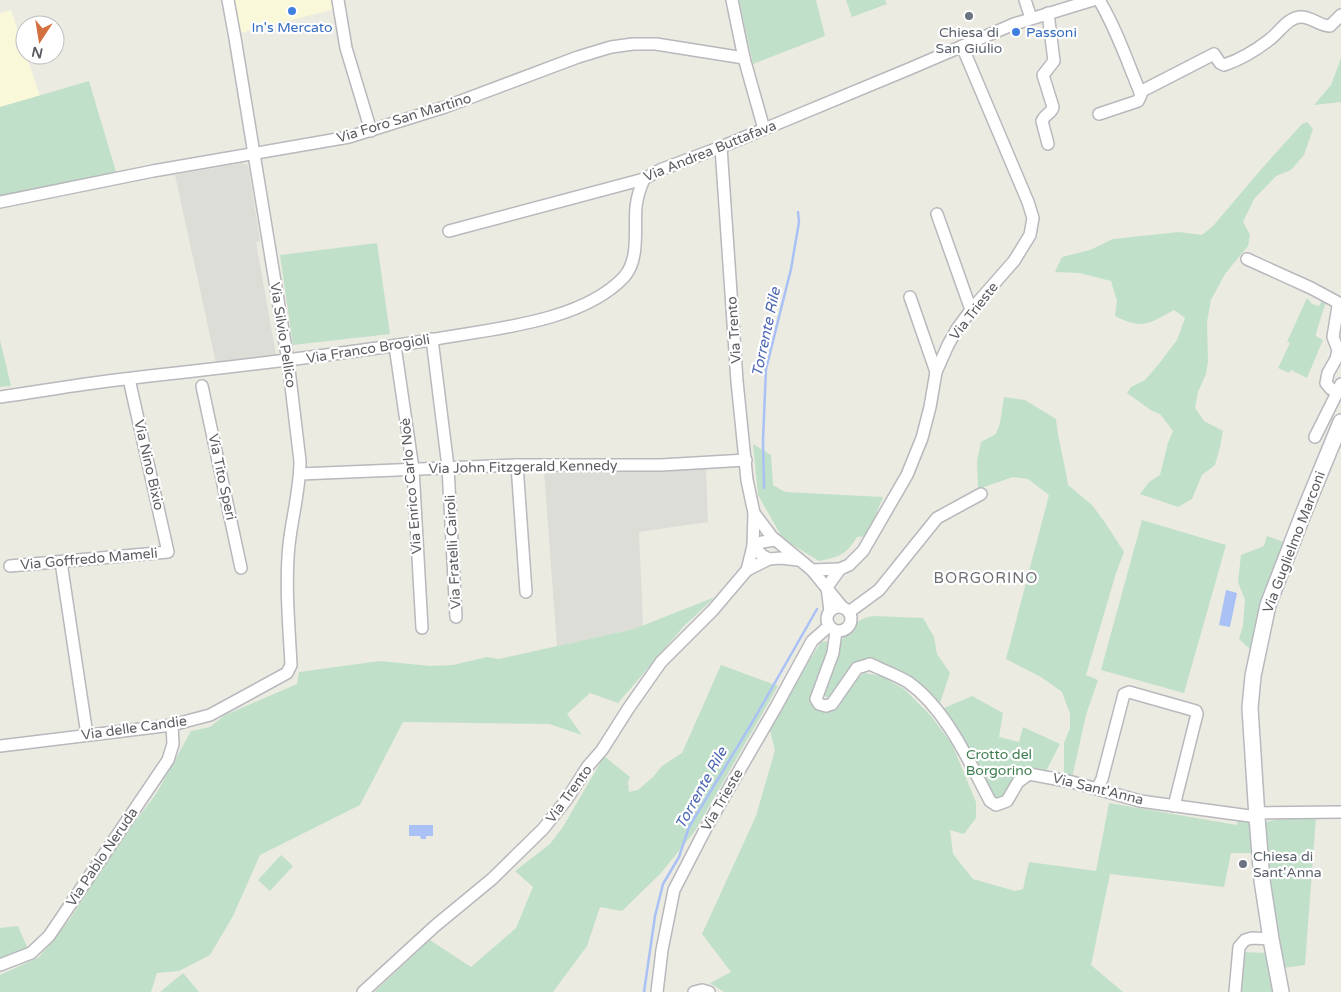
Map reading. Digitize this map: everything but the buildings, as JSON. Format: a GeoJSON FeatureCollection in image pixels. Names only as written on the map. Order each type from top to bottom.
{"type":"FeatureCollection","features":[{"type":"Feature","properties":{"kind":"street","name":"Via Silvio Pellico"},"geometry":{"type":"LineString","coordinates":[[228,0],[288,361],[300,461],[300,474],[289,546],[288,576],[291,665],[287,673]]}},
{"type":"Feature","properties":{"kind":"street"},"geometry":{"type":"LineString","coordinates":[[338,0],[346,48],[371,131]]}},
{"type":"Feature","properties":{"kind":"street"},"geometry":{"type":"LineString","coordinates":[[732,0],[744,58],[764,129]]}},
{"type":"Feature","properties":{"kind":"street"},"geometry":{"type":"LineString","coordinates":[[1024,0],[1031,18]]}},
{"type":"Feature","properties":{"kind":"street","name":"Via Andrea Buttafava"},"geometry":{"type":"LineString","coordinates":[[450,231],[644,179],[660,170],[721,147],[1031,18],[1093,0]]}},
{"type":"Feature","properties":{"kind":"street"},"geometry":{"type":"LineString","coordinates":[[1099,0],[1114,28],[1140,92],[1138,101],[1099,114]]}},
{"type":"Feature","properties":{"kind":"street"},"geometry":{"type":"LineString","coordinates":[[1048,13],[1054,61],[1042,75],[1053,107],[1051,112],[1042,121],[1048,144]]}},
{"type":"Feature","properties":{"kind":"street"},"geometry":{"type":"LineString","coordinates":[[1140,92],[1214,54],[1220,63],[1224,65],[1240,58],[1268,41],[1290,20],[1299,17],[1307,18],[1325,26],[1330,26],[1341,15]]}},
{"type":"Feature","properties":{"kind":"street","name":"Via Foro San Martino"},"geometry":{"type":"LineString","coordinates":[[0,202],[90,183],[349,137],[445,108],[578,57],[611,47],[632,44],[656,44],[744,58]]}},
{"type":"Feature","properties":{"kind":"street","name":"Via Trieste"},"geometry":{"type":"LineString","coordinates":[[827,587],[840,569],[850,565],[864,551],[907,475],[923,432],[936,372],[957,329],[1014,261],[1030,235],[1033,218],[1028,202],[962,46]]}},
{"type":"Feature","properties":{"kind":"street","name":"Via Trento"},"geometry":{"type":"LineString","coordinates":[[721,147],[737,381],[748,480],[754,513],[753,546],[747,570]]}},
{"type":"Feature","properties":{"kind":"street","name":"Via Franco Brogioli"},"geometry":{"type":"LineString","coordinates":[[0,397],[129,379],[201,377],[288,361],[480,332],[542,320],[574,309],[597,297],[614,286],[625,275],[633,260],[638,193],[644,179]]}},
{"type":"Feature","properties":{"kind":"street"},"geometry":{"type":"LineString","coordinates":[[937,214],[971,310]]}},
{"type":"Feature","properties":{"kind":"street"},"geometry":{"type":"LineString","coordinates":[[1247,259],[1337,302],[1333,337],[1338,350],[1336,359],[1328,373],[1326,383],[1331,389],[1339,388]]}},
{"type":"Feature","properties":{"kind":"street"},"geometry":{"type":"LineString","coordinates":[[910,297],[936,372]]}},
{"type":"Feature","properties":{"kind":"street","name":"Via Fratelli Cairoli"},"geometry":{"type":"LineString","coordinates":[[432,339],[448,467],[456,617]]}},
{"type":"Feature","properties":{"kind":"street","name":"Via Enrico Carlo Noè"},"geometry":{"type":"LineString","coordinates":[[395,346],[412,469],[422,628]]}},
{"type":"Feature","properties":{"kind":"street","name":"Via Tito Speri"},"geometry":{"type":"LineString","coordinates":[[201,377],[242,568]]}},
{"type":"Feature","properties":{"kind":"street","name":"Via Nino Bixio"},"geometry":{"type":"LineString","coordinates":[[129,379],[168,552]]}},
{"type":"Feature","properties":{"kind":"street"},"geometry":{"type":"LineString","coordinates":[[1315,437],[1339,388]]}},
{"type":"Feature","properties":{"kind":"street","name":"Via Guglielmo Marconi"},"geometry":{"type":"LineString","coordinates":[[1281,992],[1262,880],[1250,708],[1253,676],[1268,605],[1341,422]]}},
{"type":"Feature","properties":{"kind":"street","name":"Via John Fitzgerald Kennedy"},"geometry":{"type":"LineString","coordinates":[[300,474],[448,467],[661,465],[746,460]]}},
{"type":"Feature","properties":{"kind":"street"},"geometry":{"type":"LineString","coordinates":[[517,465],[526,592]]}},
{"type":"Feature","properties":{"kind":"street"},"geometry":{"type":"LineString","coordinates":[[827,587],[845,610],[851,620],[848,628],[844,630],[832,629],[826,618],[833,608],[845,610],[879,590],[937,518],[981,494]]}},
{"type":"Feature","properties":{"kind":"street","name":"Via Trento"},"geometry":{"type":"LineString","coordinates":[[754,513],[774,540],[812,570],[827,587]]}},
{"type":"Feature","properties":{"kind":"street"},"geometry":{"type":"LineString","coordinates":[[774,540],[771,552],[765,560],[753,546],[774,540]]}},
{"type":"Feature","properties":{"kind":"street","name":"Via Goffredo Mameli"},"geometry":{"type":"LineString","coordinates":[[10,566],[168,552]]}},
{"type":"Feature","properties":{"kind":"street","name":"Via Trento"},"geometry":{"type":"LineString","coordinates":[[363,992],[435,926],[492,879],[543,829],[567,799],[588,766],[602,750],[632,703],[662,662],[713,610],[747,570],[765,560],[781,558],[798,560]]}},
{"type":"Feature","properties":{"kind":"street"},"geometry":{"type":"LineString","coordinates":[[61,562],[87,735]]}},
{"type":"Feature","properties":{"kind":"street"},"geometry":{"type":"LineString","coordinates":[[812,570],[840,569]]}},
{"type":"Feature","properties":{"kind":"street"},"geometry":{"type":"LineString","coordinates":[[827,587],[830,611]]}},
{"type":"Feature","properties":{"kind":"street","name":"Via Trieste"},"geometry":{"type":"LineString","coordinates":[[657,992],[662,950],[674,890],[706,828],[812,641],[832,629]]}},
{"type":"Feature","properties":{"kind":"street","name":"Via Sant'Anna"},"geometry":{"type":"LineString","coordinates":[[832,629],[833,652],[816,699],[819,704],[826,706],[832,704],[857,668],[870,664],[907,682],[928,700],[957,739],[990,801],[996,804],[1008,801],[1018,782],[1029,774],[1047,776],[1140,801],[1174,806],[1257,815],[1341,812]]}},
{"type":"Feature","properties":{"kind":"street","name":"Via delle Candie"},"geometry":{"type":"LineString","coordinates":[[0,746],[172,725],[210,715],[287,673]]}},
{"type":"Feature","properties":{"kind":"street"},"geometry":{"type":"LineString","coordinates":[[1097,789],[1102,779],[1124,694],[1129,692],[1196,711],[1197,714],[1174,806]]}},
{"type":"Feature","properties":{"kind":"street","name":"Via Pablo Neruda"},"geometry":{"type":"LineString","coordinates":[[0,965],[32,953],[54,929],[168,760],[173,744],[172,725]]}},
{"type":"Feature","properties":{"kind":"street"},"geometry":{"type":"LineString","coordinates":[[1235,992],[1238,947],[1244,940],[1252,938],[1271,939]]}},
{"type":"Feature","properties":{"kind":"street"},"geometry":{"type":"LineString","coordinates":[[694,992],[702,990],[709,992]]}},
{"type":"Feature","properties":{"kind":"shaded area"},"geometry":{"type":"Polygon","coordinates":[[[235,0],[333,0],[335,9],[240,33],[235,0]]]}},
{"type":"Feature","properties":{"kind":"shaded area"},"geometry":{"type":"Polygon","coordinates":[[[11,10],[15,22],[15,65],[30,65],[40,96],[0,107],[0,13],[11,10]]]}},
{"type":"Feature","properties":{"kind":"shaded area"},"geometry":{"type":"Polygon","coordinates":[[[241,163],[248,165],[260,241],[256,242],[276,355],[216,363],[175,175],[241,163]]]}},
{"type":"Feature","properties":{"kind":"shaded area"},"geometry":{"type":"Polygon","coordinates":[[[706,469],[708,522],[639,532],[643,626],[557,646],[544,471],[706,469]]]}},
{"type":"Feature","properties":{"kind":"green space"},"geometry":{"type":"Polygon","coordinates":[[[739,0],[816,0],[825,36],[753,64],[739,0]]]}},
{"type":"Feature","properties":{"kind":"green space"},"geometry":{"type":"Polygon","coordinates":[[[846,0],[885,0],[887,4],[852,17],[846,0]]]}},
{"type":"Feature","properties":{"kind":"green space"},"geometry":{"type":"Polygon","coordinates":[[[1341,58],[1341,102],[1314,105],[1331,85],[1341,58]]]}},
{"type":"Feature","properties":{"kind":"green space"},"geometry":{"type":"Polygon","coordinates":[[[89,81],[116,172],[0,196],[0,107],[89,81]]]}},
{"type":"Feature","properties":{"kind":"green space"},"geometry":{"type":"Polygon","coordinates":[[[1307,122],[1313,129],[1304,155],[1291,170],[1276,176],[1254,199],[1243,222],[1250,235],[1248,246],[1225,274],[1211,300],[1207,322],[1208,361],[1206,374],[1198,392],[1195,408],[1204,421],[1223,431],[1215,465],[1202,475],[1192,499],[1178,507],[1140,494],[1149,482],[1160,475],[1173,431],[1160,414],[1152,411],[1127,393],[1131,387],[1145,380],[1158,365],[1177,340],[1185,318],[1174,310],[1145,324],[1132,323],[1115,316],[1117,301],[1111,281],[1079,273],[1055,272],[1062,257],[1090,250],[1113,239],[1179,232],[1202,235],[1213,226],[1302,124],[1307,122]]]}},
{"type":"Feature","properties":{"kind":"green space"},"geometry":{"type":"Polygon","coordinates":[[[377,243],[390,334],[293,345],[280,255],[377,243]]]}},
{"type":"Feature","properties":{"kind":"green space"},"geometry":{"type":"Polygon","coordinates":[[[1307,298],[1312,304],[1319,306],[1324,298],[1326,302],[1316,336],[1323,340],[1307,378],[1291,370],[1289,373],[1278,368],[1290,343],[1287,342],[1307,298]]]}},
{"type":"Feature","properties":{"kind":"green space"},"geometry":{"type":"Polygon","coordinates":[[[0,340],[11,386],[0,387],[0,340]]]}},
{"type":"Feature","properties":{"kind":"green space"},"geometry":{"type":"Polygon","coordinates":[[[1004,397],[1025,400],[1056,419],[1068,485],[1092,505],[1124,552],[1086,675],[1098,680],[1086,715],[1072,778],[1064,774],[1064,743],[1070,728],[1070,714],[1062,692],[1041,677],[1006,659],[1049,495],[1028,479],[1013,477],[978,489],[977,461],[981,442],[996,434],[1000,423],[1004,397]]]}},
{"type":"Feature","properties":{"kind":"green space"},"geometry":{"type":"Polygon","coordinates":[[[753,444],[771,455],[773,485],[785,492],[883,497],[867,536],[857,537],[849,548],[841,554],[819,561],[783,539],[758,495],[753,444]]]}},
{"type":"Feature","properties":{"kind":"green space"},"geometry":{"type":"Polygon","coordinates":[[[1142,520],[1226,545],[1184,693],[1101,670],[1142,520]]]}},
{"type":"Feature","properties":{"kind":"green space"},"geometry":{"type":"Polygon","coordinates":[[[1267,536],[1284,542],[1250,649],[1239,639],[1243,626],[1245,600],[1238,582],[1241,555],[1264,546],[1267,536]]]}},
{"type":"Feature","properties":{"kind":"green space"},"geometry":{"type":"Polygon","coordinates":[[[715,597],[684,626],[618,703],[590,693],[567,714],[582,735],[549,724],[403,722],[360,805],[260,855],[233,916],[210,955],[179,971],[157,973],[151,992],[0,992],[0,975],[39,957],[70,919],[112,852],[156,794],[191,731],[210,727],[225,715],[297,684],[299,672],[380,661],[430,666],[453,665],[487,657],[499,659],[634,629],[715,597]]]}},
{"type":"Feature","properties":{"kind":"green space"},"geometry":{"type":"Polygon","coordinates":[[[874,616],[923,618],[934,637],[937,654],[950,673],[939,706],[867,660],[850,668],[836,693],[829,698],[824,696],[823,691],[834,657],[846,634],[853,625],[863,619],[874,616]]]}},
{"type":"Feature","properties":{"kind":"green space"},"geometry":{"type":"Polygon","coordinates":[[[827,641],[816,707],[822,711],[830,711],[854,681],[864,673],[881,676],[904,689],[931,716],[952,744],[976,802],[976,818],[964,834],[950,830],[953,854],[973,879],[1015,891],[1023,889],[1029,862],[1096,871],[1109,803],[1237,825],[1238,819],[1250,820],[1255,852],[1231,853],[1224,887],[1110,874],[1091,965],[1123,992],[724,992],[710,983],[731,972],[702,934],[756,816],[775,750],[770,731],[821,642],[827,641]]]}},
{"type":"Feature","properties":{"kind":"green space"},"geometry":{"type":"Polygon","coordinates":[[[721,665],[778,686],[695,831],[661,873],[622,911],[600,907],[587,946],[553,992],[374,992],[430,940],[471,967],[516,928],[533,887],[515,871],[550,844],[563,827],[604,756],[630,777],[628,782],[629,792],[638,790],[662,766],[682,753],[721,665]]]}},
{"type":"Feature","properties":{"kind":"green space","name":"Crotto del Borgorino"},"geometry":{"type":"Polygon","coordinates":[[[972,696],[1003,713],[999,737],[1019,742],[1023,727],[1060,744],[1045,773],[1028,772],[1004,799],[996,802],[942,709],[972,696]]]}},
{"type":"Feature","properties":{"kind":"green space"},"geometry":{"type":"Polygon","coordinates":[[[1316,817],[1305,965],[1282,968],[1268,870],[1266,822],[1316,817]]]}},
{"type":"Feature","properties":{"kind":"green space"},"geometry":{"type":"Polygon","coordinates":[[[281,855],[293,866],[270,891],[258,880],[281,855]]]}},
{"type":"Feature","properties":{"kind":"green space"},"geometry":{"type":"Polygon","coordinates":[[[18,926],[28,949],[0,960],[0,928],[18,926]]]}},
{"type":"Feature","properties":{"kind":"green space"},"geometry":{"type":"Polygon","coordinates":[[[1241,952],[1268,953],[1274,992],[1239,992],[1241,952]]]}},
{"type":"Feature","properties":{"kind":"green space"},"geometry":{"type":"Polygon","coordinates":[[[183,973],[199,992],[160,992],[183,973]]]}},
{"type":"Feature","properties":{"kind":"water"},"geometry":{"type":"Polygon","coordinates":[[[1226,590],[1237,593],[1230,627],[1219,625],[1226,590]]]}},
{"type":"Feature","properties":{"kind":"water"},"geometry":{"type":"Polygon","coordinates":[[[409,825],[433,825],[433,836],[426,836],[426,839],[421,839],[420,836],[409,836],[409,825]]]}},
{"type":"Feature","properties":{"kind":"waterway","name":"Torrente Rile"},"geometry":{"type":"LineString","coordinates":[[764,488],[763,440],[766,369],[791,269],[799,222],[798,212]]}},
{"type":"Feature","properties":{"kind":"waterway","name":"Torrente Rile"},"geometry":{"type":"LineString","coordinates":[[644,992],[655,916],[663,884],[679,857],[689,827],[753,721],[817,609]]}},
{"type":"Feature","properties":{"kind":"place","name":"In's Mercato"},"geometry":{"type":"Point","coordinates":[292,11]}},
{"type":"Feature","properties":{"kind":"place","name":"Chiesa di San Giulio"},"geometry":{"type":"Point","coordinates":[969,16]}},
{"type":"Feature","properties":{"kind":"place","name":"Passoni"},"geometry":{"type":"Point","coordinates":[1016,32]}},
{"type":"Feature","properties":{"kind":"place","name":"Chiesa di Sant'Anna"},"geometry":{"type":"Point","coordinates":[1243,864]}},
{"type":"Feature","properties":{"kind":"district","name":"BORGORINO"},"geometry":{"type":"Point","coordinates":[986,578]}}]}
